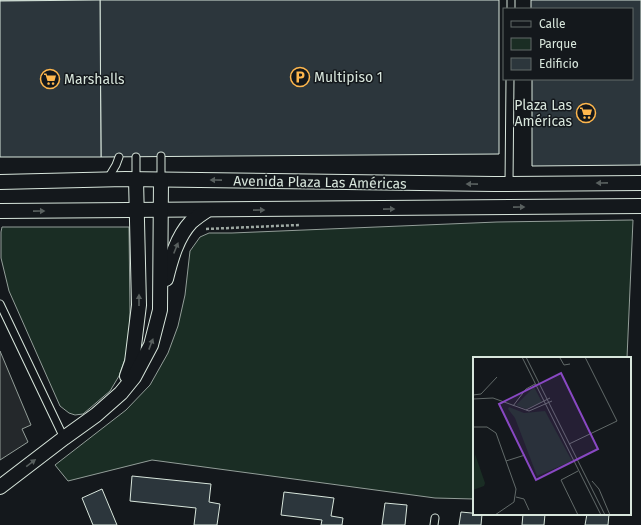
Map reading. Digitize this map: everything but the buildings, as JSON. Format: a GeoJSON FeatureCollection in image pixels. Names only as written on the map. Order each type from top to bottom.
{"type":"FeatureCollection","features":[{"type":"Feature","properties":{"kind":"street","name":"Avenida Plaza Las Américas"},"geometry":{"type":"LineString","coordinates":[[0,182],[136,179],[509,184],[641,183]]}},
{"type":"Feature","properties":{"kind":"street"},"geometry":{"type":"LineString","coordinates":[[121,393],[132,362],[139,305],[138,211],[136,179]]}},
{"type":"Feature","properties":{"kind":"street"},"geometry":{"type":"LineString","coordinates":[[0,487],[96,415],[121,393],[134,377],[151,345],[160,310],[162,180]]}},
{"type":"Feature","properties":{"kind":"street","name":"Avenida Plaza Las Américas"},"geometry":{"type":"LineString","coordinates":[[0,211],[206,211],[641,206]]}},
{"type":"Feature","properties":{"kind":"street"},"geometry":{"type":"LineString","coordinates":[[160,299],[170,263],[180,238],[192,221],[206,211]]}},
{"type":"Feature","properties":{"kind":"lane"},"geometry":{"type":"LineString","coordinates":[[509,184],[510,80]]}},
{"type":"Feature","properties":{"kind":"lane"},"geometry":{"type":"LineString","coordinates":[[136,156],[136,179]]}},
{"type":"Feature","properties":{"kind":"lane"},"geometry":{"type":"LineString","coordinates":[[161,156],[162,180]]}},
{"type":"Feature","properties":{"kind":"lane"},"geometry":{"type":"LineString","coordinates":[[107,180],[119,157]]}},
{"type":"Feature","properties":{"kind":"lane"},"geometry":{"type":"LineString","coordinates":[[0,304],[64,438]]}},
{"type":"Feature","properties":{"kind":"green space"},"geometry":{"type":"Polygon","coordinates":[[[633,220],[627,357],[473,357],[473,499],[435,498],[152,460],[68,481],[55,465],[126,410],[150,385],[168,353],[178,326],[185,295],[190,251],[200,237],[209,233],[497,222],[633,220]]]}},
{"type":"Feature","properties":{"kind":"green space"},"geometry":{"type":"Polygon","coordinates":[[[2,227],[129,227],[129,345],[119,376],[110,391],[83,414],[75,415],[69,413],[60,406],[9,291],[1,258],[2,227]]]}},
{"type":"Feature","properties":{"kind":"shaded area"},"geometry":{"type":"Polygon","coordinates":[[[0,351],[31,425],[22,429],[28,442],[0,460],[0,351]]]}},
{"type":"Feature","properties":{"kind":"place","name":"Multipiso 1"},"geometry":{"type":"Point","coordinates":[300,77]}},
{"type":"Feature","properties":{"kind":"place","name":"Marshalls"},"geometry":{"type":"Point","coordinates":[50,79]}},
{"type":"Feature","properties":{"kind":"place","name":"Plaza Las Américas"},"geometry":{"type":"Point","coordinates":[586,113]}}]}
